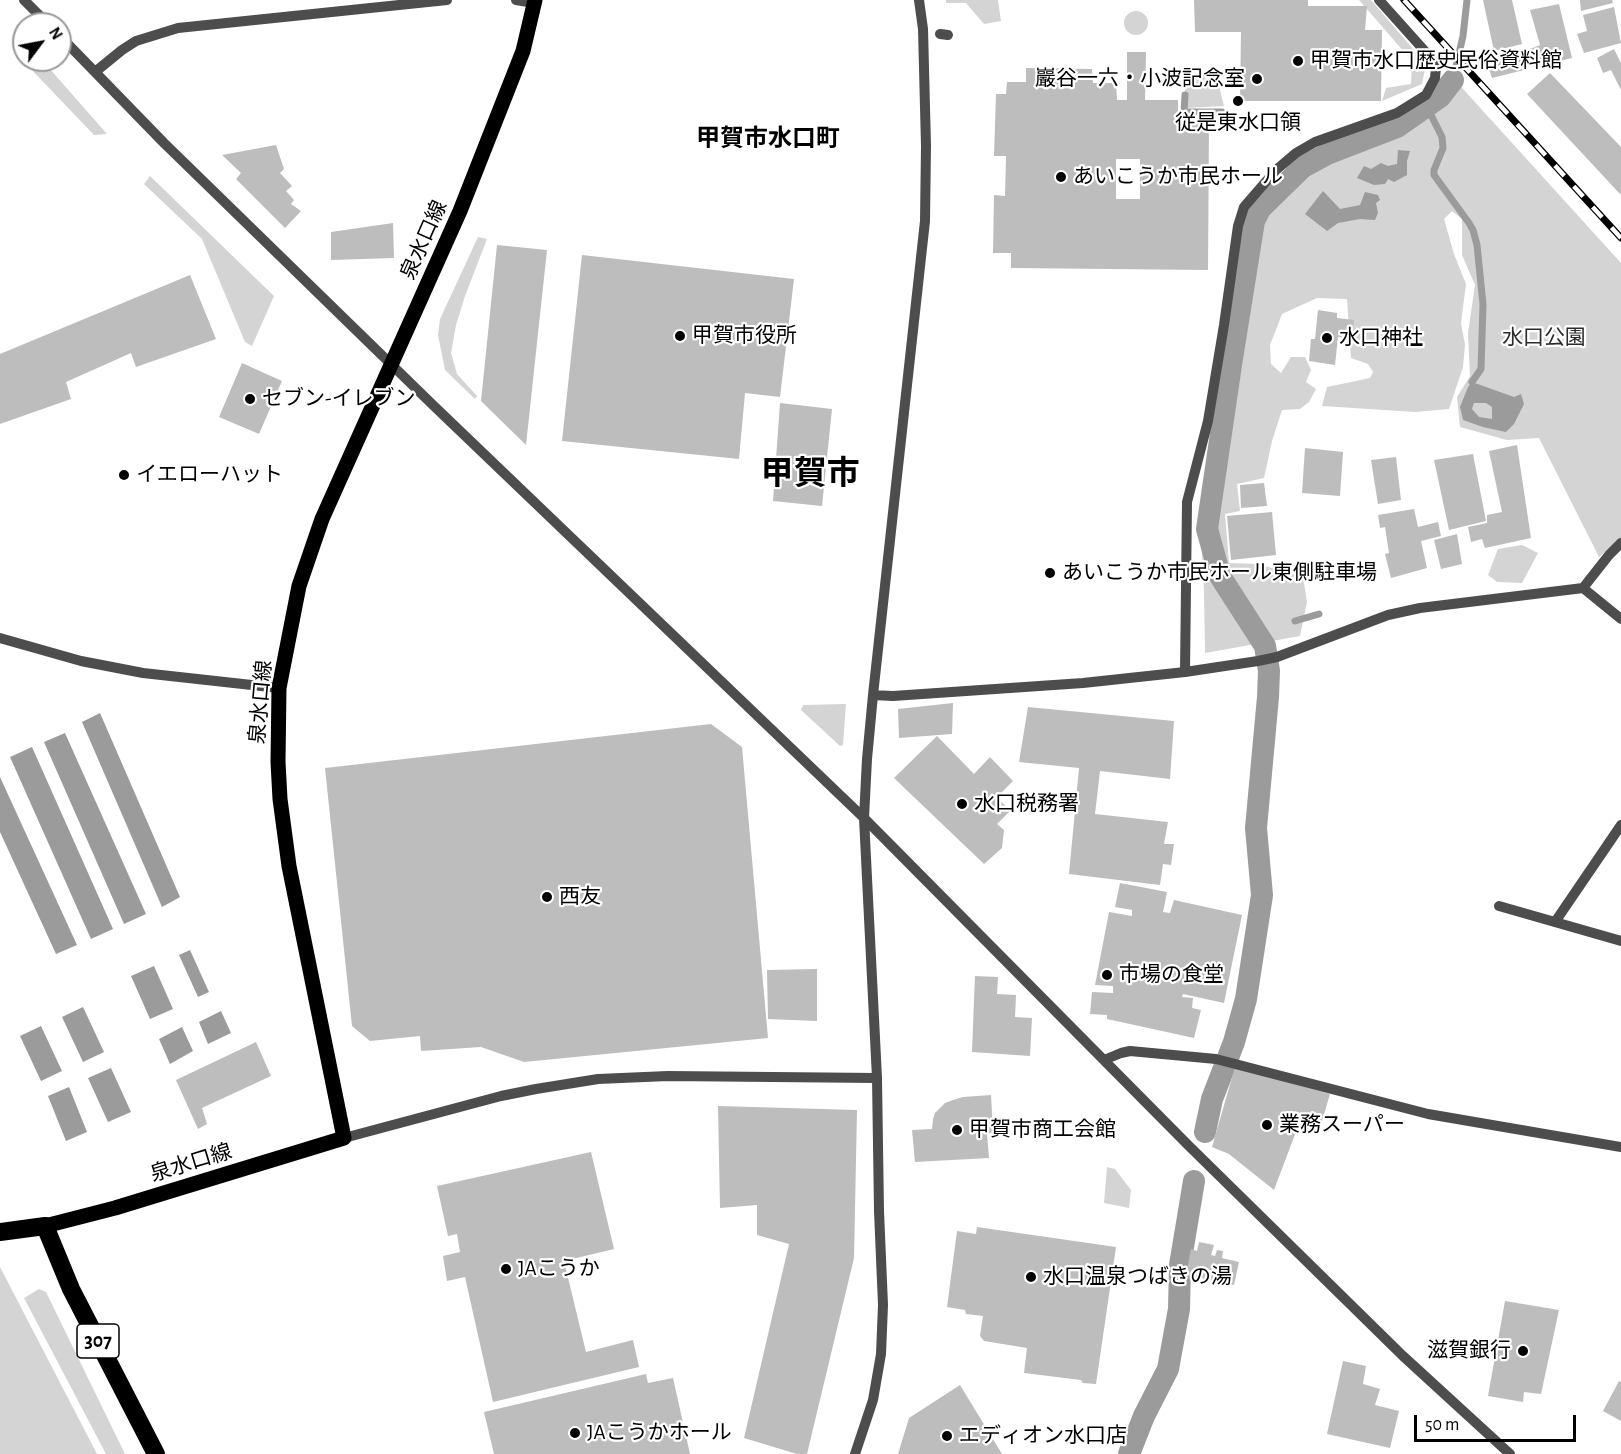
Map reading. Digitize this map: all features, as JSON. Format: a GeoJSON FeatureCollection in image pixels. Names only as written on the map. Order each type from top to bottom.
{"type":"FeatureCollection","features":[{"type":"Feature","properties":{"kind":"highway"},"geometry":{"type":"LineString","coordinates":[[0,1232],[45,1226]]}},
{"type":"Feature","properties":{"kind":"highway","name":"307"},"geometry":{"type":"LineString","coordinates":[[45,1226],[71,1289],[156,1454]]}},
{"type":"Feature","properties":{"kind":"main road","name":"泉水口線"},"geometry":{"type":"LineString","coordinates":[[45,1226],[115,1208],[344,1138],[313,991],[280,800],[279,688],[299,586],[322,519],[460,211],[523,51],[534,2]]}},
{"type":"Feature","properties":{"kind":"street"},"geometry":{"type":"LineString","coordinates":[[24,0],[36,12]]}},
{"type":"Feature","properties":{"kind":"street"},"geometry":{"type":"LineString","coordinates":[[95,72],[136,41],[178,28],[447,0]]}},
{"type":"Feature","properties":{"kind":"street"},"geometry":{"type":"LineString","coordinates":[[516,0],[534,2]]}},
{"type":"Feature","properties":{"kind":"street"},"geometry":{"type":"LineString","coordinates":[[855,1454],[873,1400],[881,1354],[883,1305],[877,1078],[864,818],[873,695],[925,221],[923,29],[919,0]]}},
{"type":"Feature","properties":{"kind":"street"},"geometry":{"type":"LineString","coordinates":[[1185,672],[1187,502],[1208,421],[1238,226],[1244,207],[1276,170],[1296,153],[1315,142],[1397,113],[1426,95],[1435,78],[1436,67],[1431,58],[1379,0]]}},
{"type":"Feature","properties":{"kind":"street"},"geometry":{"type":"LineString","coordinates":[[72,48],[164,143],[522,492],[864,818],[1189,1146],[1394,1348],[1510,1454]]}},
{"type":"Feature","properties":{"kind":"street"},"geometry":{"type":"LineString","coordinates":[[873,695],[893,696],[1057,685],[1185,672],[1264,660],[1388,615],[1420,608],[1583,588],[1621,543]]}},
{"type":"Feature","properties":{"kind":"street"},"geometry":{"type":"LineString","coordinates":[[1583,588],[1621,619]]}},
{"type":"Feature","properties":{"kind":"street"},"geometry":{"type":"LineString","coordinates":[[0,638],[81,661],[143,673],[279,688]]}},
{"type":"Feature","properties":{"kind":"street"},"geometry":{"type":"LineString","coordinates":[[1555,922],[1621,825]]}},
{"type":"Feature","properties":{"kind":"street"},"geometry":{"type":"LineString","coordinates":[[1499,906],[1621,941]]}},
{"type":"Feature","properties":{"kind":"street"},"geometry":{"type":"LineString","coordinates":[[1104,1060],[1130,1051],[1227,1062],[1428,1114],[1621,1147]]}},
{"type":"Feature","properties":{"kind":"street"},"geometry":{"type":"LineString","coordinates":[[344,1138],[501,1096],[598,1080],[668,1076],[877,1078]]}},
{"type":"Feature","properties":{"kind":"green space"},"geometry":{"type":"Polygon","coordinates":[[[946,0],[998,0],[1001,21],[984,24],[966,3],[946,3],[946,0]]]}},
{"type":"Feature","properties":{"kind":"green space"},"geometry":{"type":"Polygon","coordinates":[[[1359,0],[1371,0],[1426,64],[1422,84],[1382,101],[1386,88],[1411,84],[1412,61],[1359,0]]]}},
{"type":"Feature","properties":{"kind":"green space"},"geometry":{"type":"Polygon","coordinates":[[[1136,11],[1145,14],[1148,23],[1145,32],[1136,35],[1127,32],[1124,23],[1127,14],[1136,11]]]}},
{"type":"Feature","properties":{"kind":"green space"},"geometry":{"type":"Polygon","coordinates":[[[34,72],[53,72],[107,134],[94,135],[34,72]]]}},
{"type":"Feature","properties":{"kind":"green space"},"geometry":{"type":"Polygon","coordinates":[[[1191,72],[1207,75],[1219,86],[1224,106],[1186,108],[1184,75],[1191,72]]]}},
{"type":"Feature","properties":{"kind":"green space","name":"水口公園"},"geometry":{"type":"Polygon","coordinates":[[[1454,79],[1621,263],[1621,538],[1599,557],[1539,438],[1507,440],[1460,427],[1457,397],[1470,376],[1468,333],[1475,285],[1462,255],[1462,219],[1452,211],[1444,219],[1466,284],[1461,323],[1465,345],[1463,367],[1449,409],[1415,412],[1322,406],[1327,387],[1370,378],[1373,372],[1368,364],[1351,358],[1347,299],[1317,298],[1282,314],[1270,345],[1271,364],[1281,373],[1291,357],[1305,357],[1311,370],[1306,382],[1316,389],[1309,402],[1300,409],[1282,410],[1264,478],[1237,484],[1240,511],[1225,514],[1229,563],[1258,564],[1303,577],[1307,602],[1300,636],[1205,653],[1201,537],[1231,340],[1239,265],[1254,207],[1306,159],[1424,102],[1436,99],[1454,79]]]}},
{"type":"Feature","properties":{"kind":"green space"},"geometry":{"type":"Polygon","coordinates":[[[150,176],[274,296],[252,346],[245,342],[202,239],[144,184],[150,176]]]}},
{"type":"Feature","properties":{"kind":"green space"},"geometry":{"type":"Polygon","coordinates":[[[478,237],[487,239],[465,296],[456,325],[451,353],[457,374],[477,396],[475,399],[445,370],[438,335],[440,319],[478,237]]]}},
{"type":"Feature","properties":{"kind":"green space"},"geometry":{"type":"Polygon","coordinates":[[[1522,545],[1538,553],[1522,583],[1497,582],[1488,575],[1498,549],[1522,545]]]}},
{"type":"Feature","properties":{"kind":"green space"},"geometry":{"type":"Polygon","coordinates":[[[846,704],[843,745],[840,746],[801,710],[803,705],[846,704]]]}},
{"type":"Feature","properties":{"kind":"green space"},"geometry":{"type":"Polygon","coordinates":[[[1107,1167],[1115,1169],[1131,1190],[1129,1208],[1104,1203],[1107,1167]]]}},
{"type":"Feature","properties":{"kind":"green space"},"geometry":{"type":"Polygon","coordinates":[[[0,1267],[97,1454],[0,1454],[0,1267]]]}},
{"type":"Feature","properties":{"kind":"green space"},"geometry":{"type":"Polygon","coordinates":[[[39,1289],[46,1292],[125,1454],[106,1454],[24,1298],[39,1289]]]}},
{"type":"Feature","properties":{"kind":"shaded area"},"geometry":{"type":"Polygon","coordinates":[[[1398,150],[1410,151],[1407,175],[1394,182],[1388,179],[1385,184],[1374,185],[1357,178],[1364,166],[1371,169],[1381,163],[1388,166],[1397,164],[1398,150]]]}},
{"type":"Feature","properties":{"kind":"shaded area"},"geometry":{"type":"Polygon","coordinates":[[[1323,191],[1340,209],[1360,205],[1365,192],[1378,195],[1380,200],[1376,203],[1378,213],[1375,220],[1360,219],[1338,223],[1327,231],[1305,214],[1323,191]]]}},
{"type":"Feature","properties":{"kind":"shaded area"},"geometry":{"type":"Polygon","coordinates":[[[1472,382],[1514,397],[1521,394],[1524,404],[1514,424],[1506,432],[1463,420],[1460,407],[1472,382]],[[1474,403],[1472,409],[1479,417],[1492,419],[1492,407],[1486,403],[1474,403]]]}},
{"type":"Feature","properties":{"kind":"shaded area"},"geometry":{"type":"Polygon","coordinates":[[[100,713],[180,897],[162,907],[82,722],[100,713]]]}},
{"type":"Feature","properties":{"kind":"shaded area"},"geometry":{"type":"Polygon","coordinates":[[[65,733],[146,914],[124,924],[44,742],[65,733]]]}},
{"type":"Feature","properties":{"kind":"shaded area"},"geometry":{"type":"Polygon","coordinates":[[[32,747],[113,929],[91,939],[10,757],[32,747]]]}},
{"type":"Feature","properties":{"kind":"shaded area"},"geometry":{"type":"Polygon","coordinates":[[[0,777],[77,945],[56,954],[0,832],[0,777]]]}},
{"type":"Feature","properties":{"kind":"shaded area"},"geometry":{"type":"Polygon","coordinates":[[[190,950],[209,992],[198,997],[179,955],[190,950]]]}},
{"type":"Feature","properties":{"kind":"shaded area"},"geometry":{"type":"Polygon","coordinates":[[[154,966],[173,1009],[150,1019],[131,976],[154,966]]]}},
{"type":"Feature","properties":{"kind":"shaded area"},"geometry":{"type":"Polygon","coordinates":[[[83,1007],[104,1052],[83,1062],[62,1017],[83,1007]]]}},
{"type":"Feature","properties":{"kind":"shaded area"},"geometry":{"type":"Polygon","coordinates":[[[221,1011],[231,1033],[208,1044],[199,1022],[221,1011]]]}},
{"type":"Feature","properties":{"kind":"shaded area"},"geometry":{"type":"Polygon","coordinates":[[[41,1026],[62,1071],[41,1081],[20,1036],[41,1026]]]}},
{"type":"Feature","properties":{"kind":"shaded area"},"geometry":{"type":"Polygon","coordinates":[[[182,1027],[193,1051],[170,1064],[159,1039],[182,1027]]]}},
{"type":"Feature","properties":{"kind":"shaded area"},"geometry":{"type":"Polygon","coordinates":[[[111,1068],[131,1112],[108,1122],[88,1078],[111,1068]]]}},
{"type":"Feature","properties":{"kind":"shaded area"},"geometry":{"type":"Polygon","coordinates":[[[69,1087],[87,1132],[66,1141],[48,1096],[69,1087]]]}},
{"type":"Feature","properties":{"kind":"building"},"geometry":{"type":"Polygon","coordinates":[[[1194,0],[1308,0],[1308,6],[1367,6],[1365,30],[1382,30],[1381,101],[1240,101],[1241,32],[1195,32],[1194,0]]]}},
{"type":"Feature","properties":{"kind":"building"},"geometry":{"type":"Polygon","coordinates":[[[1483,0],[1512,0],[1522,44],[1494,51],[1483,0]]]}},
{"type":"Feature","properties":{"kind":"building"},"geometry":{"type":"Polygon","coordinates":[[[1580,0],[1612,0],[1613,3],[1581,11],[1580,0]]]}},
{"type":"Feature","properties":{"kind":"building"},"geometry":{"type":"Polygon","coordinates":[[[1559,4],[1572,58],[1535,67],[1530,49],[1540,45],[1530,10],[1559,4]]]}},
{"type":"Feature","properties":{"kind":"building"},"geometry":{"type":"Polygon","coordinates":[[[1614,7],[1621,43],[1584,53],[1577,34],[1587,31],[1583,15],[1614,7]]]}},
{"type":"Feature","properties":{"kind":"building"},"geometry":{"type":"Polygon","coordinates":[[[1518,49],[1524,70],[1492,78],[1485,57],[1518,49]]]}},
{"type":"Feature","properties":{"kind":"building"},"geometry":{"type":"Polygon","coordinates":[[[1614,49],[1621,63],[1621,90],[1611,70],[1603,73],[1597,58],[1614,49]]]}},
{"type":"Feature","properties":{"kind":"building","name":"あいこうか市民ホール"},"geometry":{"type":"Polygon","coordinates":[[[1127,52],[1146,52],[1145,100],[1178,100],[1178,119],[1209,120],[1208,270],[1011,268],[1011,253],[993,253],[994,195],[1005,196],[1006,156],[994,156],[996,94],[1006,94],[1007,82],[1026,82],[1026,68],[1092,69],[1093,83],[1116,83],[1117,100],[1127,100],[1127,52]],[[1116,159],[1116,199],[1140,199],[1140,159],[1116,159]]]}},
{"type":"Feature","properties":{"kind":"building"},"geometry":{"type":"Polygon","coordinates":[[[1550,73],[1621,147],[1620,194],[1527,94],[1550,73]]]}},
{"type":"Feature","properties":{"kind":"building"},"geometry":{"type":"Polygon","coordinates":[[[276,145],[284,169],[280,173],[292,186],[286,191],[294,200],[291,204],[301,211],[285,228],[236,179],[241,173],[222,155],[276,145]]]}},
{"type":"Feature","properties":{"kind":"building"},"geometry":{"type":"Polygon","coordinates":[[[393,223],[394,258],[331,260],[331,232],[393,223]]]}},
{"type":"Feature","properties":{"kind":"building"},"geometry":{"type":"Polygon","coordinates":[[[497,245],[547,250],[526,445],[481,401],[497,245]]]}},
{"type":"Feature","properties":{"kind":"building","name":"甲賀市役所"},"geometry":{"type":"Polygon","coordinates":[[[582,255],[794,279],[780,397],[745,393],[739,459],[562,441],[582,255]]]}},
{"type":"Feature","properties":{"kind":"building"},"geometry":{"type":"Polygon","coordinates":[[[190,275],[216,339],[136,367],[131,353],[66,382],[71,399],[0,424],[0,354],[190,275]]]}},
{"type":"Feature","properties":{"kind":"building","name":"水口神社"},"geometry":{"type":"Polygon","coordinates":[[[1318,310],[1337,313],[1337,318],[1354,320],[1352,339],[1338,337],[1335,365],[1309,361],[1311,339],[1315,339],[1318,310]]]}},
{"type":"Feature","properties":{"kind":"building","name":"セブン-イレブン"},"geometry":{"type":"Polygon","coordinates":[[[242,363],[282,381],[259,434],[219,417],[242,363]]]}},
{"type":"Feature","properties":{"kind":"building"},"geometry":{"type":"Polygon","coordinates":[[[780,403],[832,409],[822,506],[773,501],[780,403]]]}},
{"type":"Feature","properties":{"kind":"building"},"geometry":{"type":"Polygon","coordinates":[[[1517,445],[1531,538],[1485,548],[1482,539],[1471,542],[1468,527],[1487,523],[1487,515],[1502,512],[1489,451],[1517,445]]]}},
{"type":"Feature","properties":{"kind":"building"},"geometry":{"type":"Polygon","coordinates":[[[1305,448],[1343,452],[1340,496],[1302,493],[1305,448]]]}},
{"type":"Feature","properties":{"kind":"building"},"geometry":{"type":"Polygon","coordinates":[[[1473,454],[1486,521],[1449,530],[1434,460],[1473,454]]]}},
{"type":"Feature","properties":{"kind":"building"},"geometry":{"type":"Polygon","coordinates":[[[1396,457],[1401,500],[1378,504],[1371,460],[1396,457]]]}},
{"type":"Feature","properties":{"kind":"building"},"geometry":{"type":"Polygon","coordinates":[[[1264,483],[1267,506],[1241,508],[1240,485],[1264,483]]]}},
{"type":"Feature","properties":{"kind":"building"},"geometry":{"type":"Polygon","coordinates":[[[1414,509],[1418,527],[1438,522],[1441,536],[1421,541],[1427,568],[1391,578],[1385,554],[1389,553],[1385,527],[1380,528],[1378,515],[1414,509]]]}},
{"type":"Feature","properties":{"kind":"building"},"geometry":{"type":"Polygon","coordinates":[[[1272,512],[1276,555],[1231,560],[1227,516],[1272,512]]]}},
{"type":"Feature","properties":{"kind":"building"},"geometry":{"type":"Polygon","coordinates":[[[1457,534],[1462,564],[1441,569],[1434,540],[1457,534]]]}},
{"type":"Feature","properties":{"kind":"building"},"geometry":{"type":"Polygon","coordinates":[[[953,703],[952,734],[899,738],[898,709],[953,703]]]}},
{"type":"Feature","properties":{"kind":"building"},"geometry":{"type":"Polygon","coordinates":[[[1028,707],[1174,721],[1170,779],[1100,771],[1095,814],[1168,822],[1164,844],[1174,844],[1171,865],[1163,864],[1160,885],[1069,874],[1079,768],[1019,762],[1028,707]]]}},
{"type":"Feature","properties":{"kind":"building","name":"西友"},"geometry":{"type":"Polygon","coordinates":[[[711,724],[742,747],[768,1038],[524,1062],[481,1047],[421,1051],[420,1036],[370,1041],[352,1026],[325,768],[711,724]]]}},
{"type":"Feature","properties":{"kind":"building","name":"水口税務署"},"geometry":{"type":"Polygon","coordinates":[[[937,736],[974,774],[990,757],[1013,781],[997,797],[1010,811],[997,824],[1004,830],[1002,848],[984,864],[894,778],[937,736]]]}},
{"type":"Feature","properties":{"kind":"building"},"geometry":{"type":"Polygon","coordinates":[[[1120,883],[1167,892],[1163,912],[1170,913],[1174,900],[1242,915],[1224,1003],[1183,994],[1182,997],[1193,998],[1192,1008],[1201,1010],[1194,1038],[1107,1019],[1107,1015],[1090,1014],[1092,992],[1113,993],[1113,986],[1095,985],[1109,912],[1132,916],[1132,910],[1115,907],[1120,883]]]}},
{"type":"Feature","properties":{"kind":"building"},"geometry":{"type":"Polygon","coordinates":[[[817,969],[817,1021],[768,1019],[767,970],[817,969]]]}},
{"type":"Feature","properties":{"kind":"building"},"geometry":{"type":"Polygon","coordinates":[[[975,976],[998,977],[997,994],[1016,995],[1015,1017],[1032,1018],[1030,1056],[972,1052],[975,976]]]}},
{"type":"Feature","properties":{"kind":"building"},"geometry":{"type":"Polygon","coordinates":[[[256,1042],[271,1076],[202,1108],[207,1124],[198,1129],[176,1080],[256,1042]]]}},
{"type":"Feature","properties":{"kind":"building","name":"業務スーパー"},"geometry":{"type":"Polygon","coordinates":[[[1235,1067],[1330,1094],[1322,1121],[1305,1133],[1297,1129],[1274,1190],[1229,1154],[1212,1147],[1235,1067]]]}},
{"type":"Feature","properties":{"kind":"building","name":"甲賀市商工会館"},"geometry":{"type":"Polygon","coordinates":[[[991,1095],[993,1132],[987,1134],[989,1158],[915,1162],[912,1130],[932,1129],[935,1113],[945,1103],[963,1097],[991,1095]]]}},
{"type":"Feature","properties":{"kind":"building"},"geometry":{"type":"Polygon","coordinates":[[[718,1106],[857,1110],[854,1258],[807,1454],[797,1454],[744,1438],[789,1244],[757,1235],[757,1205],[720,1208],[718,1106]]]}},
{"type":"Feature","properties":{"kind":"building","name":"JAこうか"},"geometry":{"type":"Polygon","coordinates":[[[591,1152],[614,1249],[564,1261],[586,1352],[633,1340],[639,1367],[493,1402],[465,1277],[447,1281],[443,1256],[460,1252],[457,1234],[448,1236],[437,1186],[591,1152]]]}},
{"type":"Feature","properties":{"kind":"building","name":"水口温泉つばきの湯"},"geometry":{"type":"Polygon","coordinates":[[[977,1227],[1116,1247],[1096,1384],[1024,1373],[1027,1348],[984,1341],[980,1336],[983,1316],[966,1314],[965,1310],[947,1307],[957,1231],[976,1234],[977,1227]]]}},
{"type":"Feature","properties":{"kind":"building"},"geometry":{"type":"Polygon","coordinates":[[[1199,1242],[1214,1245],[1211,1255],[1215,1256],[1217,1250],[1223,1251],[1222,1258],[1239,1262],[1234,1285],[1186,1275],[1191,1249],[1197,1251],[1199,1242]]]}},
{"type":"Feature","properties":{"kind":"building","name":"滋賀銀行"},"geometry":{"type":"Polygon","coordinates":[[[1505,1301],[1559,1310],[1541,1394],[1524,1392],[1523,1402],[1488,1396],[1505,1301]]]}},
{"type":"Feature","properties":{"kind":"building"},"geometry":{"type":"Polygon","coordinates":[[[1343,1361],[1366,1366],[1363,1384],[1380,1389],[1375,1405],[1399,1411],[1390,1448],[1327,1434],[1343,1361]]]}},
{"type":"Feature","properties":{"kind":"building","name":"JAこうかホール"},"geometry":{"type":"Polygon","coordinates":[[[646,1374],[648,1383],[673,1378],[690,1454],[494,1454],[484,1412],[646,1374]]]}},
{"type":"Feature","properties":{"kind":"building"},"geometry":{"type":"Polygon","coordinates":[[[1619,1381],[1621,1382],[1621,1421],[1603,1411],[1619,1381]]]}},
{"type":"Feature","properties":{"kind":"building","name":"エディオン水口店"},"geometry":{"type":"Polygon","coordinates":[[[960,1385],[1002,1454],[898,1454],[909,1418],[960,1385]]]}},
{"type":"Feature","properties":{"kind":"waterway"},"geometry":{"type":"LineString","coordinates":[[1453,80],[1463,36],[1467,0]]}},
{"type":"Feature","properties":{"kind":"waterway"},"geometry":{"type":"LineString","coordinates":[[1205,1132],[1212,1099],[1234,1042],[1246,999],[1262,895],[1256,828],[1269,671],[1265,646],[1220,576],[1207,529],[1254,221],[1260,209],[1303,167],[1327,154],[1397,127],[1440,97],[1453,80]]}},
{"type":"Feature","properties":{"kind":"waterway"},"geometry":{"type":"LineString","coordinates":[[1185,95],[1184,112],[1222,112]]}},
{"type":"Feature","properties":{"kind":"waterway"},"geometry":{"type":"LineString","coordinates":[[1427,107],[1442,137],[1443,148],[1434,175],[1469,223],[1477,245],[1483,304],[1481,369],[1472,382]]}},
{"type":"Feature","properties":{"kind":"waterway"},"geometry":{"type":"LineString","coordinates":[[1295,621],[1319,614]]}},
{"type":"Feature","properties":{"kind":"waterway"},"geometry":{"type":"LineString","coordinates":[[1255,628],[1260,627]]}},
{"type":"Feature","properties":{"kind":"waterway"},"geometry":{"type":"LineString","coordinates":[[1129,1454],[1144,1416],[1168,1369],[1179,1309],[1180,1265],[1194,1181]]}},
{"type":"Feature","properties":{"kind":"railway"},"geometry":{"type":"LineString","coordinates":[[1404,0],[1621,238]]}},
{"type":"Feature","properties":{"kind":"place","name":"甲賀市水口歴史民俗資料館"},"geometry":{"type":"Point","coordinates":[1298,61]}},
{"type":"Feature","properties":{"kind":"place","name":"巖谷一六・小波記念室"},"geometry":{"type":"Point","coordinates":[1257,79]}},
{"type":"Feature","properties":{"kind":"place","name":"従是東水口領"},"geometry":{"type":"Point","coordinates":[1238,101]}},
{"type":"Feature","properties":{"kind":"place","name":"あいこうか市民ホール"},"geometry":{"type":"Point","coordinates":[1061,177]}},
{"type":"Feature","properties":{"kind":"place","name":"甲賀市役所"},"geometry":{"type":"Point","coordinates":[680,336]}},
{"type":"Feature","properties":{"kind":"place","name":"水口神社"},"geometry":{"type":"Point","coordinates":[1327,338]}},
{"type":"Feature","properties":{"kind":"place","name":"セブン-イレブン"},"geometry":{"type":"Point","coordinates":[250,399]}},
{"type":"Feature","properties":{"kind":"place","name":"イエローハット"},"geometry":{"type":"Point","coordinates":[124,475]}},
{"type":"Feature","properties":{"kind":"place","name":"あいこうか市民ホール東側駐車場"},"geometry":{"type":"Point","coordinates":[1050,573]}},
{"type":"Feature","properties":{"kind":"place","name":"水口税務署"},"geometry":{"type":"Point","coordinates":[962,804]}},
{"type":"Feature","properties":{"kind":"place","name":"西友"},"geometry":{"type":"Point","coordinates":[547,897]}},
{"type":"Feature","properties":{"kind":"place","name":"市場の食堂"},"geometry":{"type":"Point","coordinates":[1107,975]}},
{"type":"Feature","properties":{"kind":"place","name":"業務スーパー"},"geometry":{"type":"Point","coordinates":[1267,1125]}},
{"type":"Feature","properties":{"kind":"place","name":"甲賀市商工会館"},"geometry":{"type":"Point","coordinates":[957,1130]}},
{"type":"Feature","properties":{"kind":"place","name":"JAこうか"},"geometry":{"type":"Point","coordinates":[506,1269]}},
{"type":"Feature","properties":{"kind":"place","name":"水口温泉つばきの湯"},"geometry":{"type":"Point","coordinates":[1031,1277]}},
{"type":"Feature","properties":{"kind":"place","name":"滋賀銀行"},"geometry":{"type":"Point","coordinates":[1523,1351]}},
{"type":"Feature","properties":{"kind":"place","name":"JAこうかホール"},"geometry":{"type":"Point","coordinates":[575,1433]}},
{"type":"Feature","properties":{"kind":"place","name":"エディオン水口店"},"geometry":{"type":"Point","coordinates":[947,1436]}},
{"type":"Feature","properties":{"kind":"district","name":"甲賀市水口町"},"geometry":{"type":"Point","coordinates":[768,139]}},
{"type":"Feature","properties":{"kind":"district","name":"甲賀市"},"geometry":{"type":"Point","coordinates":[810,474]}}]}
